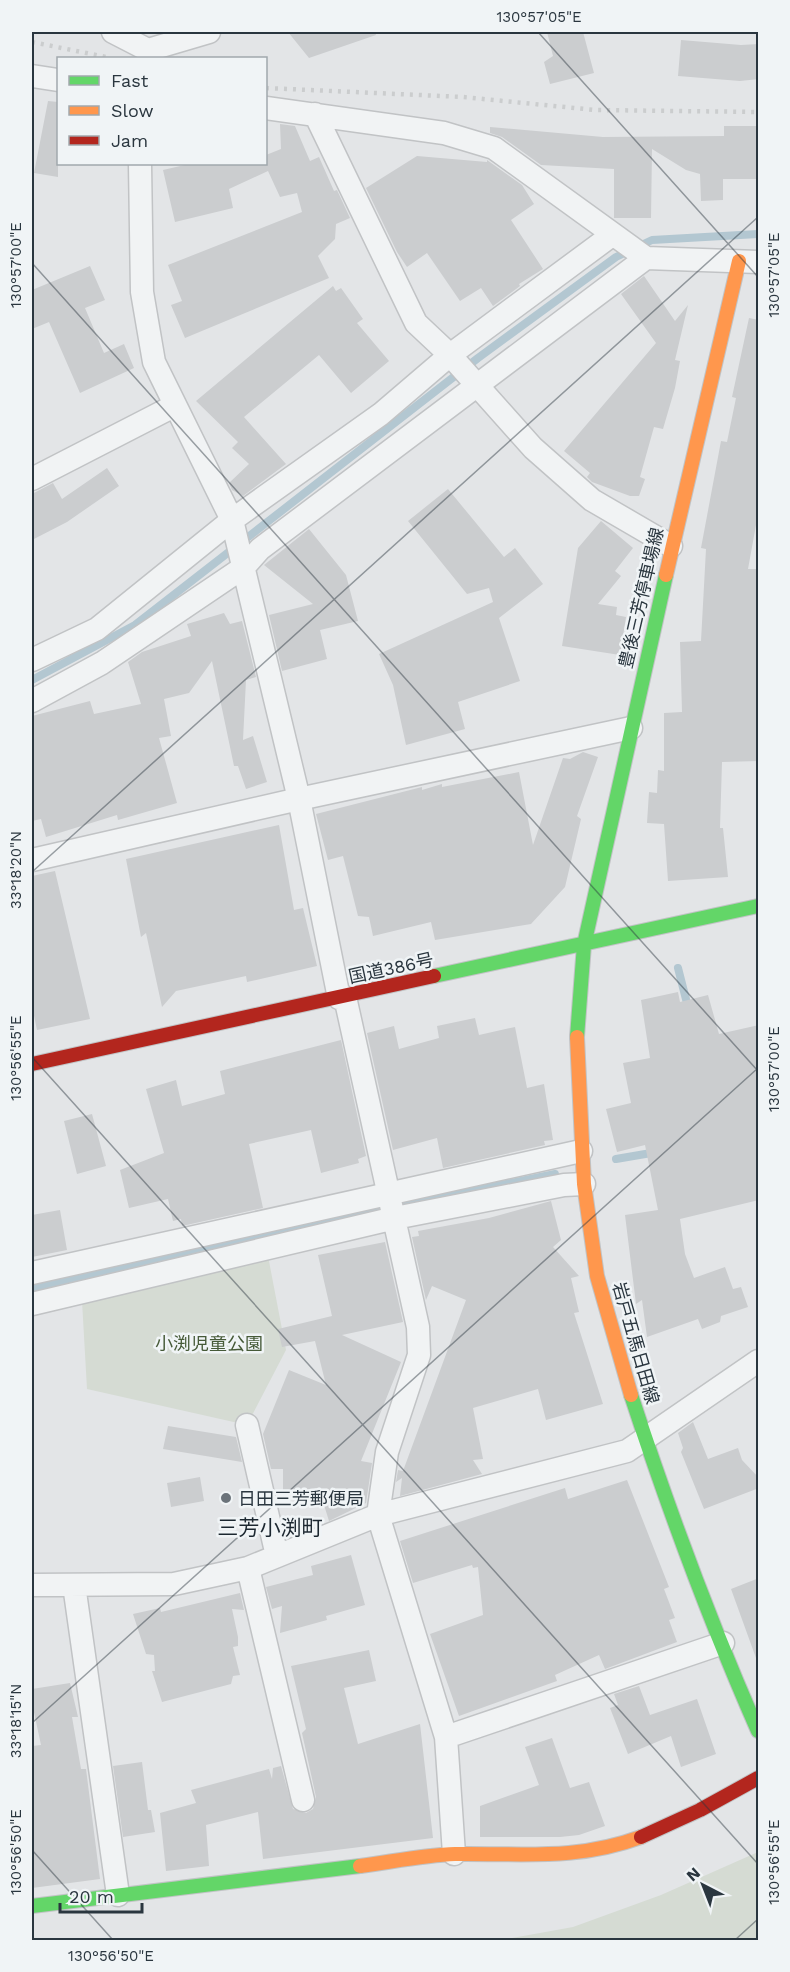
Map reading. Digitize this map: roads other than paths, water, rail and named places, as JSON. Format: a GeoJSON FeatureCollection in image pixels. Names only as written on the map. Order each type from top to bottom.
{"type":"FeatureCollection","features":[{"type":"Feature","properties":{"kind":"main road","name":"豊後三芳停車場線"},"geometry":{"type":"LineString","coordinates":[[584,945],[672,546],[749,262]]}},
{"type":"Feature","properties":{"kind":"main road","name":"国道386号"},"geometry":{"type":"LineString","coordinates":[[32,1064],[759,906]]}},
{"type":"Feature","properties":{"kind":"main road","name":"岩戸五馬日田線"},"geometry":{"type":"LineString","coordinates":[[584,945],[576,1046],[584,1184],[600,1285],[612,1334],[654,1466],[759,1731]]}},
{"type":"Feature","properties":{"kind":"main road"},"geometry":{"type":"LineString","coordinates":[[32,1906],[454,1854],[523,1856],[595,1851],[650,1834],[759,1778]]}},
{"type":"Feature","properties":{"kind":"street"},"geometry":{"type":"LineString","coordinates":[[113,32],[147,54],[209,32]]}},
{"type":"Feature","properties":{"kind":"street"},"geometry":{"type":"LineString","coordinates":[[32,76],[57,80]]}},
{"type":"Feature","properties":{"kind":"street"},"geometry":{"type":"LineString","coordinates":[[267,108],[444,133],[494,148],[646,258],[749,262]]}},
{"type":"Feature","properties":{"kind":"street"},"geometry":{"type":"LineString","coordinates":[[315,114],[417,323],[477,384],[533,448],[592,500],[672,546]]}},
{"type":"Feature","properties":{"kind":"street"},"geometry":{"type":"LineString","coordinates":[[140,165],[142,292],[154,362],[232,520],[299,799],[418,1327],[419,1355],[387,1452],[378,1515],[446,1737],[454,1854]]}},
{"type":"Feature","properties":{"kind":"street"},"geometry":{"type":"LineString","coordinates":[[32,660],[97,629],[232,520],[381,414],[450,355],[612,235]]}},
{"type":"Feature","properties":{"kind":"street"},"geometry":{"type":"LineString","coordinates":[[32,701],[102,663],[244,567],[260,549],[646,258]]}},
{"type":"Feature","properties":{"kind":"street"},"geometry":{"type":"LineString","coordinates":[[32,479],[174,406]]}},
{"type":"Feature","properties":{"kind":"street"},"geometry":{"type":"LineString","coordinates":[[32,860],[299,799],[631,728]]}},
{"type":"Feature","properties":{"kind":"street"},"geometry":{"type":"LineString","coordinates":[[32,1273],[581,1151]]}},
{"type":"Feature","properties":{"kind":"street"},"geometry":{"type":"LineString","coordinates":[[32,1304],[395,1218],[564,1185],[584,1184]]}},
{"type":"Feature","properties":{"kind":"street"},"geometry":{"type":"LineString","coordinates":[[32,1585],[174,1584],[248,1568],[378,1515],[627,1451],[646,1437],[666,1427],[713,1390],[759,1361]]}},
{"type":"Feature","properties":{"kind":"street"},"geometry":{"type":"LineString","coordinates":[[247,1425],[277,1556]]}},
{"type":"Feature","properties":{"kind":"street"},"geometry":{"type":"LineString","coordinates":[[248,1568],[303,1800]]}},
{"type":"Feature","properties":{"kind":"street"},"geometry":{"type":"LineString","coordinates":[[74,1585],[118,1895]]}},
{"type":"Feature","properties":{"kind":"street"},"geometry":{"type":"LineString","coordinates":[[446,1737],[723,1643]]}},
{"type":"Feature","properties":{"kind":"waterway"},"geometry":{"type":"LineString","coordinates":[[32,680],[135,625],[478,358],[616,257],[652,240],[758,234]]}},
{"type":"Feature","properties":{"kind":"waterway"},"geometry":{"type":"LineString","coordinates":[[678,968],[689,1011]]}},
{"type":"Feature","properties":{"kind":"waterway"},"geometry":{"type":"LineString","coordinates":[[616,1159],[657,1152]]}},
{"type":"Feature","properties":{"kind":"waterway"},"geometry":{"type":"LineString","coordinates":[[32,1288],[392,1207],[555,1174]]}},
{"type":"Feature","properties":{"kind":"railway"},"geometry":{"type":"LineString","coordinates":[[32,42],[106,57]]}},
{"type":"Feature","properties":{"kind":"railway"},"geometry":{"type":"LineString","coordinates":[[267,88],[463,97],[595,110],[758,112]]}},
{"type":"Feature","properties":{"kind":"place","name":"日田三芳郵便局"},"geometry":{"type":"Point","coordinates":[226,1498]}},
{"type":"Feature","properties":{"kind":"district","name":"三芳小渕町"},"geometry":{"type":"Point","coordinates":[270,1527]}},
{"type":"Feature","properties":{"kind":"park label","name":"小渕児童公園"},"geometry":{"type":"Point","coordinates":[209,1343]}}]}
